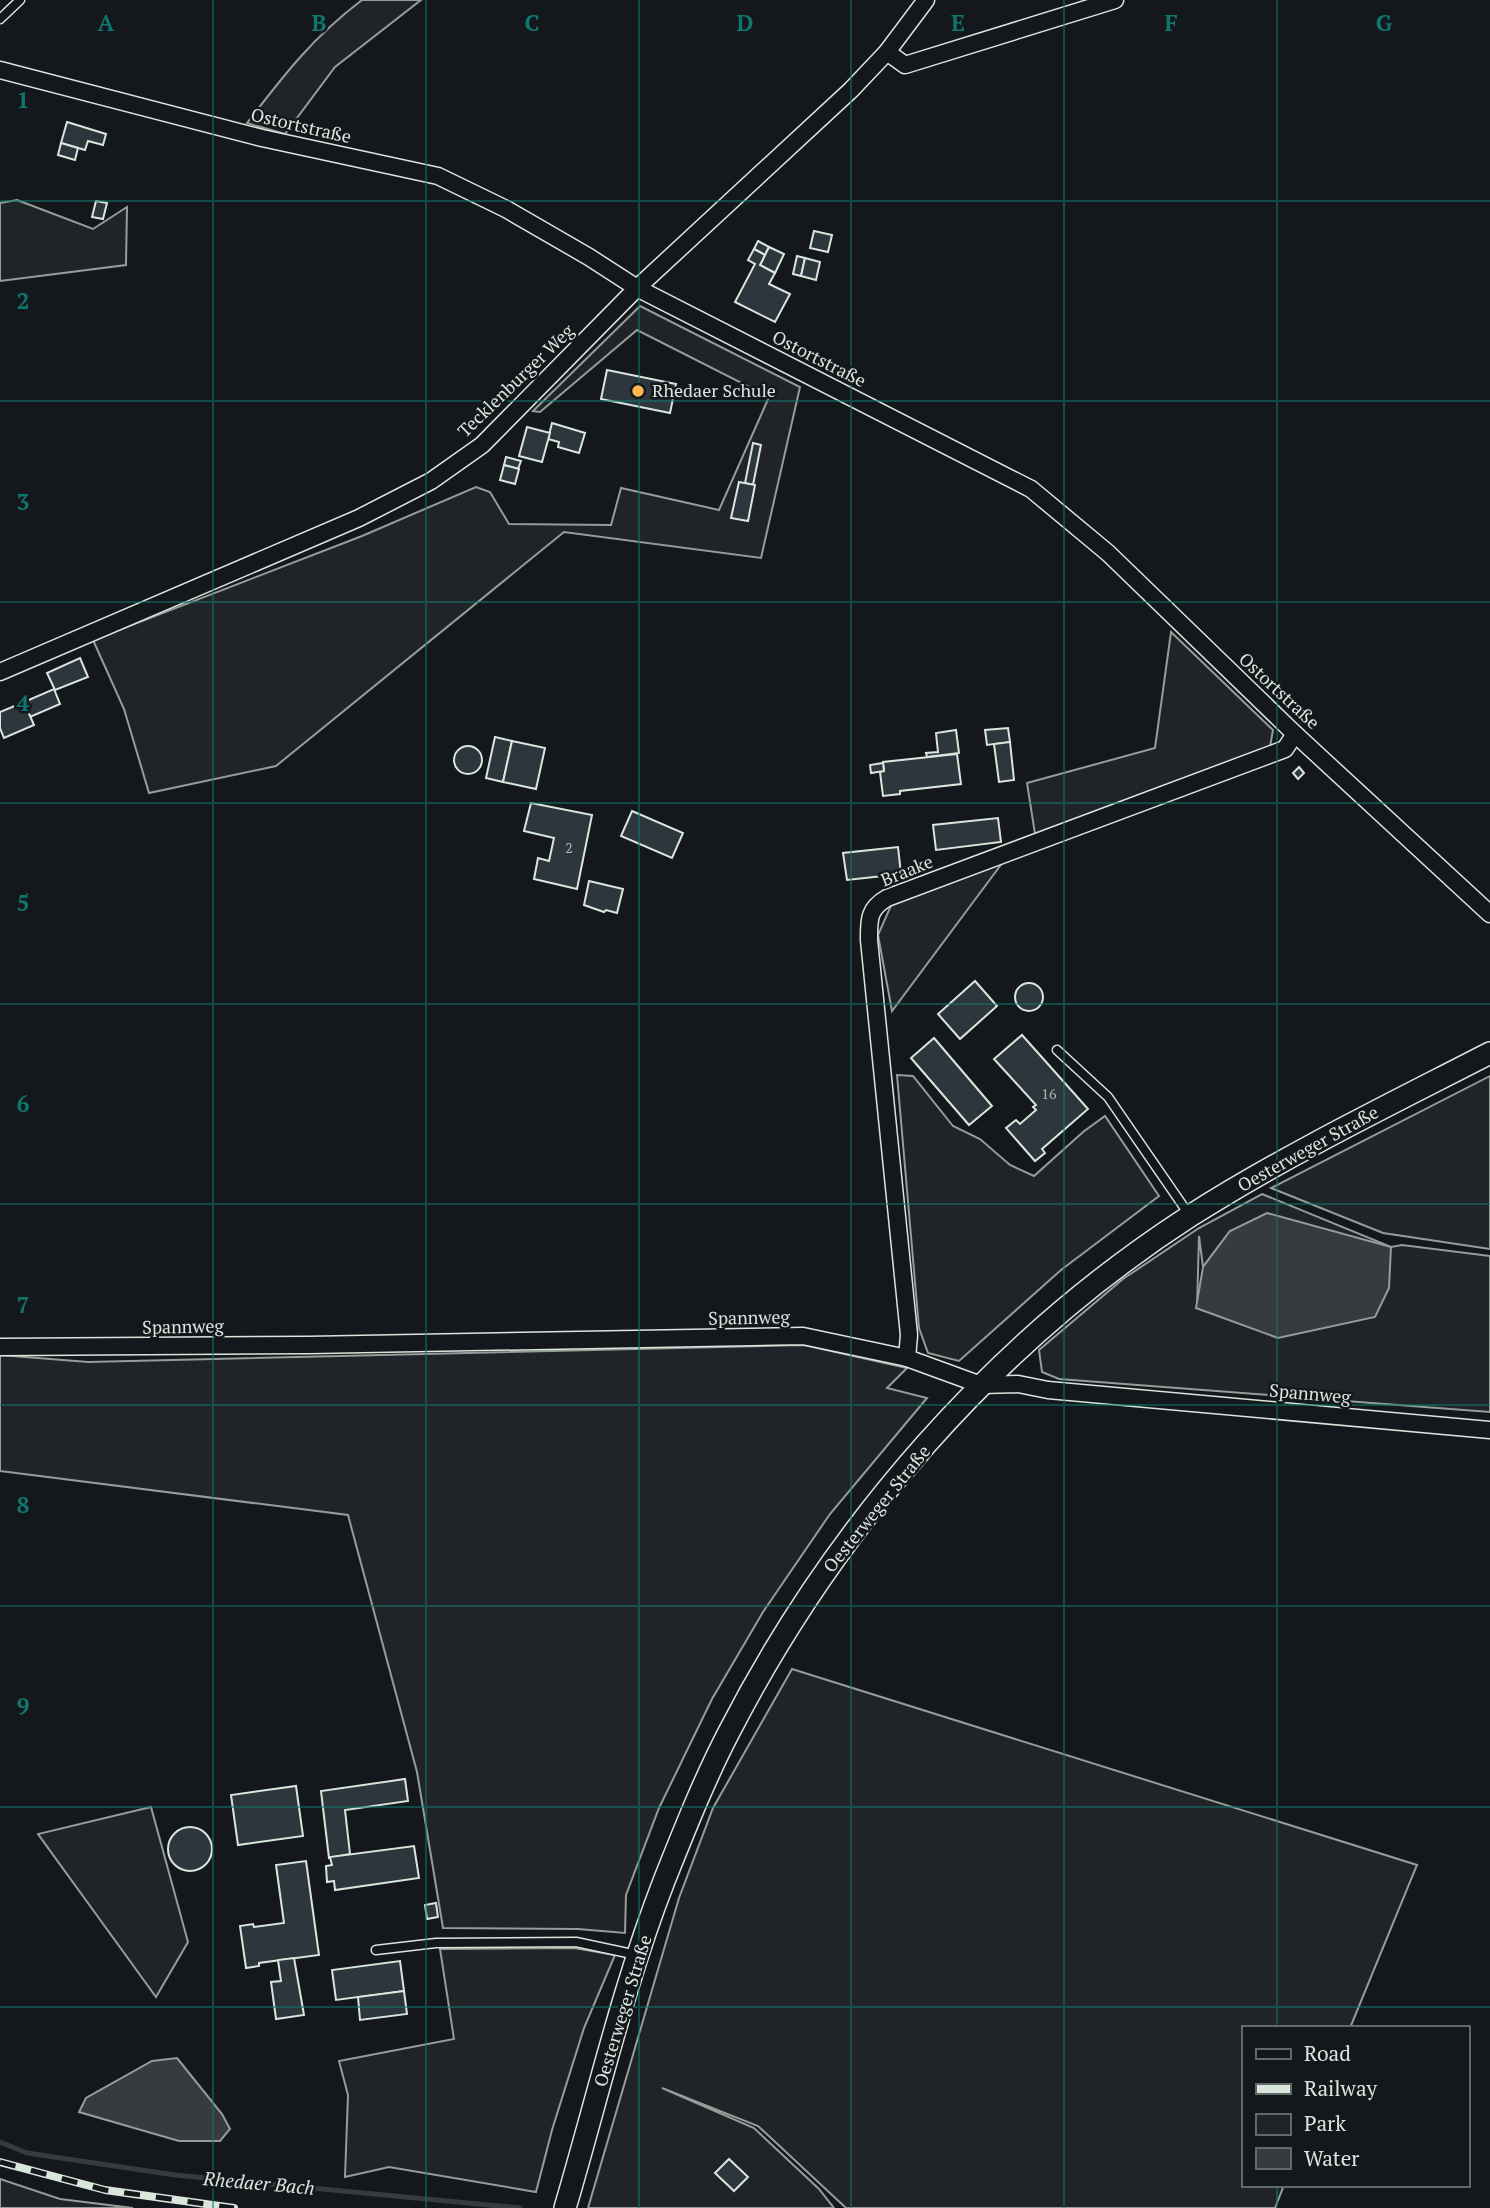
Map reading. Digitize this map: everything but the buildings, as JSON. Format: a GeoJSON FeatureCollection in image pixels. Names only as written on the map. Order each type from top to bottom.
{"type":"FeatureCollection","features":[{"type":"Feature","properties":{"kind":"street","name":"Tecklenburger Weg"},"geometry":{"type":"LineString","coordinates":[[0,672],[346,523],[431,481],[482,445],[638,288],[851,90],[887,52],[926,0]]}},
{"type":"Feature","properties":{"kind":"street"},"geometry":{"type":"LineString","coordinates":[[887,52],[905,65],[1115,0]]}},
{"type":"Feature","properties":{"kind":"street","name":"Ostortstraße"},"geometry":{"type":"LineString","coordinates":[[0,70],[262,138],[438,176],[518,216],[638,288],[1031,489],[1108,553],[1296,734],[1490,914]]}},
{"type":"Feature","properties":{"kind":"street","name":"Braake"},"geometry":{"type":"LineString","coordinates":[[907,1358],[909,1335],[869,940],[869,918],[876,904],[1285,749],[1296,734]]}},
{"type":"Feature","properties":{"kind":"street","name":"Oesterweger Straße"},"geometry":{"type":"LineString","coordinates":[[567,2200],[639,1956],[663,1885],[695,1806],[729,1732],[774,1653],[839,1552],[867,1515],[981,1385],[1079,1298],[1190,1216],[1293,1154],[1490,1053]]}},
{"type":"Feature","properties":{"kind":"street","name":"Spannweg"},"geometry":{"type":"LineString","coordinates":[[0,1347],[323,1345],[803,1336],[907,1358],[981,1385],[1018,1384],[1048,1390],[1490,1430]]}},
{"type":"Feature","properties":{"kind":"lane"},"geometry":{"type":"LineString","coordinates":[[0,19],[20,0]]}},
{"type":"Feature","properties":{"kind":"lane"},"geometry":{"type":"LineString","coordinates":[[1057,1050],[1108,1097],[1190,1216]]}},
{"type":"Feature","properties":{"kind":"lane"},"geometry":{"type":"LineString","coordinates":[[376,1950],[436,1943],[576,1942],[639,1956]]}},
{"type":"Feature","properties":{"kind":"green space"},"geometry":{"type":"Polygon","coordinates":[[[362,0],[421,0],[335,67],[285,134],[247,123],[314,43],[362,0]]]}},
{"type":"Feature","properties":{"kind":"green space"},"geometry":{"type":"Polygon","coordinates":[[[17,200],[93,229],[127,207],[126,265],[0,281],[0,203],[17,200]]]}},
{"type":"Feature","properties":{"kind":"green space"},"geometry":{"type":"Polygon","coordinates":[[[640,306],[800,387],[761,558],[564,532],[276,766],[149,793],[124,709],[93,640],[362,536],[476,487],[490,492],[509,524],[611,525],[621,488],[719,510],[769,397],[637,330],[540,412],[533,411],[640,306]]]}},
{"type":"Feature","properties":{"kind":"green space"},"geometry":{"type":"Polygon","coordinates":[[[1171,632],[1273,730],[1270,747],[1035,834],[1027,783],[1155,748],[1171,632]]]}},
{"type":"Feature","properties":{"kind":"green space"},"geometry":{"type":"Polygon","coordinates":[[[1003,862],[892,1011],[878,935],[893,901],[1003,862]]]}},
{"type":"Feature","properties":{"kind":"green space"},"geometry":{"type":"Polygon","coordinates":[[[897,1075],[913,1076],[953,1126],[980,1139],[1010,1165],[1034,1176],[1105,1116],[1159,1196],[1061,1270],[959,1361],[928,1353],[919,1328],[897,1075]]]}},
{"type":"Feature","properties":{"kind":"green space"},"geometry":{"type":"Polygon","coordinates":[[[1490,1076],[1490,1249],[1383,1233],[1271,1188],[1490,1076]]]}},
{"type":"Feature","properties":{"kind":"green space"},"geometry":{"type":"Polygon","coordinates":[[[1262,1194],[1391,1247],[1402,1245],[1490,1256],[1490,1412],[1059,1379],[1042,1372],[1039,1350],[1123,1279],[1199,1228],[1262,1194]],[[1230,1231],[1203,1267],[1199,1236],[1197,1308],[1230,1231]]]}},
{"type":"Feature","properties":{"kind":"green space"},"geometry":{"type":"Polygon","coordinates":[[[804,1345],[907,1368],[887,1388],[927,1398],[830,1514],[763,1612],[712,1699],[659,1808],[626,1895],[625,1933],[578,1929],[443,1928],[417,1772],[348,1515],[0,1471],[0,1355],[88,1362],[804,1345]]]}},
{"type":"Feature","properties":{"kind":"green space"},"geometry":{"type":"Polygon","coordinates":[[[792,1669],[1417,1865],[1351,2026],[1242,2026],[1242,2187],[1283,2187],[1275,2208],[846,2208],[758,2126],[662,2088],[754,2128],[819,2189],[834,2208],[588,2208],[679,1898],[713,1808],[792,1669]]]}},
{"type":"Feature","properties":{"kind":"green space"},"geometry":{"type":"Polygon","coordinates":[[[151,1807],[188,1942],[156,1997],[38,1834],[151,1807]]]}},
{"type":"Feature","properties":{"kind":"green space"},"geometry":{"type":"Polygon","coordinates":[[[574,1948],[615,1955],[584,2028],[536,2192],[389,2167],[345,2177],[348,2095],[339,2061],[454,2039],[440,1949],[574,1948]]]}},
{"type":"Feature","properties":{"kind":"green space"},"geometry":{"type":"Polygon","coordinates":[[[0,2179],[60,2199],[133,2208],[0,2208],[0,2179]]]}},
{"type":"Feature","properties":{"kind":"water"},"geometry":{"type":"Polygon","coordinates":[[[1267,1213],[1391,1247],[1389,1288],[1375,1317],[1278,1338],[1196,1308],[1203,1267],[1230,1231],[1267,1213]]]}},
{"type":"Feature","properties":{"kind":"water"},"geometry":{"type":"Polygon","coordinates":[[[177,2058],[222,2114],[230,2129],[220,2141],[179,2141],[79,2112],[86,2098],[152,2061],[177,2058]]]}},
{"type":"Feature","properties":{"kind":"waterway","name":"Rhedaer Bach"},"geometry":{"type":"LineString","coordinates":[[0,2142],[27,2153],[175,2175],[520,2208]]}},
{"type":"Feature","properties":{"kind":"railway"},"geometry":{"type":"LineString","coordinates":[[0,2162],[105,2190],[234,2208]]}},
{"type":"Feature","properties":{"kind":"place","name":"Rhedaer Schule"},"geometry":{"type":"Point","coordinates":[638,391]}}]}
